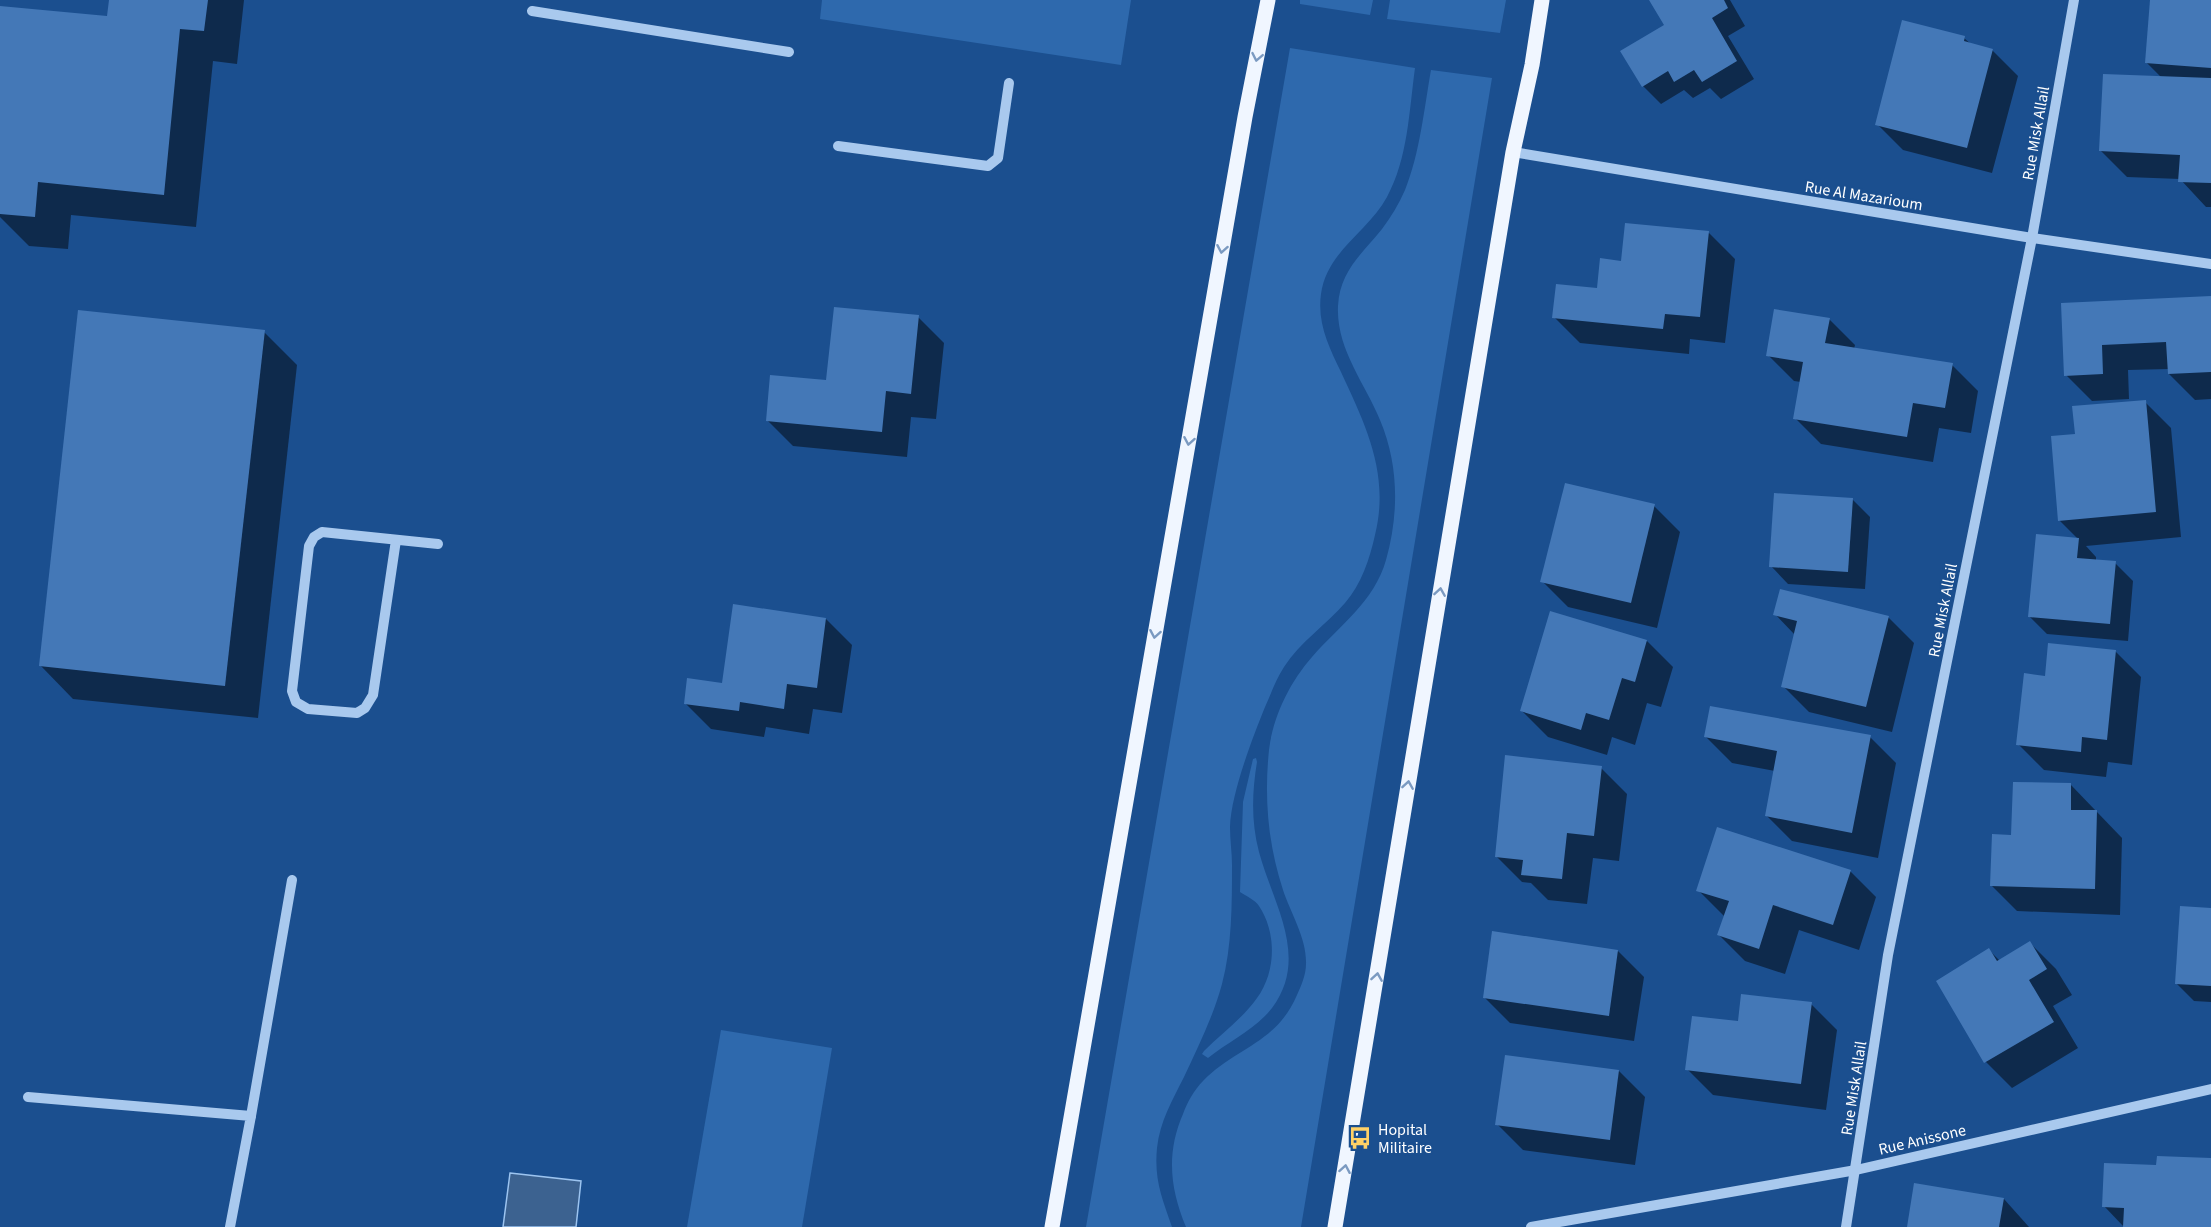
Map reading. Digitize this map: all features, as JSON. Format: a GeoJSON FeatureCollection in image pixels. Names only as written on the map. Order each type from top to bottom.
{"type":"FeatureCollection","features":[{"type":"Feature","properties":{"kind":"main road"},"geometry":{"type":"LineString","coordinates":[[1052,1227],[1245,117],[1268,0]]}},
{"type":"Feature","properties":{"kind":"main road"},"geometry":{"type":"LineString","coordinates":[[1335,1227],[1513,152],[1532,64],[1542,0]]}},
{"type":"Feature","properties":{"kind":"street","name":"Rue Misk Allail"},"geometry":{"type":"LineString","coordinates":[[1846,1227],[1888,955],[2032,238],[2074,0]]}},
{"type":"Feature","properties":{"kind":"street"},"geometry":{"type":"LineString","coordinates":[[532,11],[789,52]]}},
{"type":"Feature","properties":{"kind":"street"},"geometry":{"type":"LineString","coordinates":[[838,146],[988,166],[998,158],[1008,82]]}},
{"type":"Feature","properties":{"kind":"street","name":"Rue Al Mazarioum"},"geometry":{"type":"LineString","coordinates":[[1513,152],[2032,238],[2211,264]]}},
{"type":"Feature","properties":{"kind":"street"},"geometry":{"type":"LineString","coordinates":[[396,540],[373,694],[365,708],[357,713],[308,709],[296,702],[292,692],[309,546],[314,537],[322,532],[438,544]]}},
{"type":"Feature","properties":{"kind":"street"},"geometry":{"type":"LineString","coordinates":[[230,1227],[292,880]]}},
{"type":"Feature","properties":{"kind":"street","name":"Rue Anissone"},"geometry":{"type":"LineString","coordinates":[[1531,1227],[1856,1170],[2211,1089]]}},
{"type":"Feature","properties":{"kind":"street"},"geometry":{"type":"LineString","coordinates":[[28,1097],[251,1116]]}},
{"type":"Feature","properties":{"kind":"shaded area"},"geometry":{"type":"Polygon","coordinates":[[[822,0],[1131,0],[1121,65],[820,19],[822,0]]]}},
{"type":"Feature","properties":{"kind":"shaded area"},"geometry":{"type":"Polygon","coordinates":[[[1300,0],[1373,0],[1370,15],[1300,4],[1300,0]]]}},
{"type":"Feature","properties":{"kind":"shaded area"},"geometry":{"type":"Polygon","coordinates":[[[1390,0],[1506,0],[1500,33],[1387,19],[1390,0]]]}},
{"type":"Feature","properties":{"kind":"shaded area"},"geometry":{"type":"Polygon","coordinates":[[[1290,48],[1415,68],[1404,151],[1394,182],[1387,197],[1370,221],[1331,266],[1325,279],[1320,305],[1325,334],[1367,431],[1373,451],[1380,491],[1379,513],[1370,553],[1360,580],[1345,603],[1290,658],[1281,672],[1248,750],[1238,783],[1230,827],[1232,865],[1230,940],[1225,970],[1210,1020],[1171,1103],[1157,1148],[1158,1179],[1172,1227],[1086,1227],[1290,48]]]}},
{"type":"Feature","properties":{"kind":"shaded area"},"geometry":{"type":"Polygon","coordinates":[[[1431,70],[1492,78],[1301,1227],[1186,1227],[1176,1199],[1172,1157],[1178,1128],[1187,1105],[1194,1092],[1216,1070],[1267,1035],[1278,1024],[1297,995],[1305,972],[1304,945],[1278,873],[1268,821],[1269,750],[1274,725],[1290,688],[1312,657],[1365,601],[1381,575],[1386,560],[1395,507],[1391,454],[1374,406],[1346,351],[1339,322],[1338,306],[1347,273],[1385,224],[1405,190],[1418,146],[1431,70]]]}},
{"type":"Feature","properties":{"kind":"shaded area"},"geometry":{"type":"Polygon","coordinates":[[[1256,758],[1253,796],[1255,830],[1265,872],[1285,930],[1288,969],[1283,989],[1265,1016],[1208,1058],[1202,1054],[1204,1051],[1239,1019],[1257,998],[1271,965],[1271,940],[1265,917],[1253,900],[1240,892],[1243,802],[1253,759],[1256,758]]]}},
{"type":"Feature","properties":{"kind":"shaded area"},"geometry":{"type":"Polygon","coordinates":[[[721,1030],[832,1048],[802,1227],[687,1227],[721,1030]]]}},
{"type":"Feature","properties":{"kind":"shaded area"},"geometry":{"type":"Polygon","coordinates":[[[510,1173],[581,1181],[576,1227],[503,1227],[510,1173]]]}},
{"type":"Feature","properties":{"kind":"building"},"geometry":{"type":"Polygon","coordinates":[[[109,0],[208,0],[204,31],[180,29],[164,195],[38,182],[35,217],[0,214],[0,6],[107,16],[109,0]]]}},
{"type":"Feature","properties":{"kind":"building"},"geometry":{"type":"Polygon","coordinates":[[[1649,0],[1724,0],[1728,8],[1712,18],[1737,61],[1702,82],[1694,70],[1674,82],[1668,71],[1642,87],[1620,51],[1664,25],[1649,0]]]}},
{"type":"Feature","properties":{"kind":"building"},"geometry":{"type":"Polygon","coordinates":[[[2150,0],[2211,0],[2211,68],[2145,63],[2150,0]]]}},
{"type":"Feature","properties":{"kind":"building"},"geometry":{"type":"Polygon","coordinates":[[[1902,20],[1965,36],[1964,41],[1993,49],[1967,148],[1875,125],[1902,20]]]}},
{"type":"Feature","properties":{"kind":"building"},"geometry":{"type":"Polygon","coordinates":[[[2103,74],[2211,78],[2211,183],[2178,182],[2180,155],[2099,151],[2103,74]]]}},
{"type":"Feature","properties":{"kind":"building"},"geometry":{"type":"Polygon","coordinates":[[[1625,223],[1709,231],[1700,317],[1665,314],[1663,329],[1552,318],[1556,284],[1597,288],[1600,258],[1621,261],[1625,223]]]}},
{"type":"Feature","properties":{"kind":"building"},"geometry":{"type":"Polygon","coordinates":[[[2211,296],[2211,372],[2168,374],[2166,342],[2102,345],[2103,374],[2064,376],[2061,303],[2211,296]]]}},
{"type":"Feature","properties":{"kind":"building"},"geometry":{"type":"Polygon","coordinates":[[[834,307],[919,315],[911,394],[886,391],[882,432],[766,421],[770,375],[826,380],[834,307]]]}},
{"type":"Feature","properties":{"kind":"building"},"geometry":{"type":"Polygon","coordinates":[[[1774,309],[1830,318],[1825,343],[1953,363],[1945,408],[1913,403],[1907,437],[1793,419],[1803,362],[1766,356],[1774,309]]]}},
{"type":"Feature","properties":{"kind":"building"},"geometry":{"type":"Polygon","coordinates":[[[78,310],[265,330],[225,686],[39,666],[78,310]]]}},
{"type":"Feature","properties":{"kind":"building"},"geometry":{"type":"Polygon","coordinates":[[[2146,400],[2156,512],[2058,521],[2051,436],[2075,434],[2072,406],[2146,400]]]}},
{"type":"Feature","properties":{"kind":"building"},"geometry":{"type":"Polygon","coordinates":[[[1565,483],[1655,504],[1631,603],[1540,582],[1565,483]]]}},
{"type":"Feature","properties":{"kind":"building"},"geometry":{"type":"Polygon","coordinates":[[[1774,493],[1853,498],[1848,572],[1769,567],[1774,493]]]}},
{"type":"Feature","properties":{"kind":"building"},"geometry":{"type":"Polygon","coordinates":[[[2036,534],[2079,538],[2077,558],[2116,561],[2110,624],[2028,617],[2036,534]]]}},
{"type":"Feature","properties":{"kind":"building"},"geometry":{"type":"Polygon","coordinates":[[[1780,589],[1889,616],[1866,707],[1781,687],[1797,621],[1773,615],[1780,589]]]}},
{"type":"Feature","properties":{"kind":"building"},"geometry":{"type":"Polygon","coordinates":[[[733,604],[826,618],[817,688],[787,684],[784,709],[740,702],[739,711],[684,704],[687,678],[722,683],[733,604]]]}},
{"type":"Feature","properties":{"kind":"building"},"geometry":{"type":"Polygon","coordinates":[[[1550,611],[1647,640],[1635,682],[1622,678],[1609,720],[1586,713],[1581,730],[1520,711],[1550,611]]]}},
{"type":"Feature","properties":{"kind":"building"},"geometry":{"type":"Polygon","coordinates":[[[2048,643],[2116,650],[2107,740],[2082,737],[2081,752],[2016,745],[2024,673],[2045,676],[2048,643]]]}},
{"type":"Feature","properties":{"kind":"building"},"geometry":{"type":"Polygon","coordinates":[[[1710,706],[1871,735],[1852,833],[1765,816],[1777,751],[1704,737],[1710,706]]]}},
{"type":"Feature","properties":{"kind":"building"},"geometry":{"type":"Polygon","coordinates":[[[1505,755],[1602,766],[1594,836],[1567,833],[1562,879],[1521,875],[1523,860],[1495,857],[1505,755]]]}},
{"type":"Feature","properties":{"kind":"building"},"geometry":{"type":"Polygon","coordinates":[[[2013,782],[2071,783],[2071,810],[2097,810],[2095,889],[1990,886],[1992,834],[2011,835],[2013,782]]]}},
{"type":"Feature","properties":{"kind":"building"},"geometry":{"type":"Polygon","coordinates":[[[1717,827],[1851,870],[1833,925],[1773,905],[1759,949],[1717,935],[1729,901],[1696,891],[1717,827]]]}},
{"type":"Feature","properties":{"kind":"building"},"geometry":{"type":"Polygon","coordinates":[[[2180,906],[2211,908],[2211,986],[2175,984],[2180,906]]]}},
{"type":"Feature","properties":{"kind":"building"},"geometry":{"type":"Polygon","coordinates":[[[1492,931],[1618,950],[1609,1016],[1483,998],[1492,931]]]}},
{"type":"Feature","properties":{"kind":"building"},"geometry":{"type":"Polygon","coordinates":[[[2030,941],[2047,969],[2029,980],[2054,1022],[1984,1063],[1936,981],[1989,948],[1997,961],[2030,941]]]}},
{"type":"Feature","properties":{"kind":"building"},"geometry":{"type":"Polygon","coordinates":[[[1741,994],[1812,1002],[1801,1084],[1685,1070],[1692,1016],[1738,1021],[1741,994]]]}},
{"type":"Feature","properties":{"kind":"building"},"geometry":{"type":"Polygon","coordinates":[[[1505,1055],[1619,1070],[1610,1140],[1495,1125],[1505,1055]]]}},
{"type":"Feature","properties":{"kind":"building"},"geometry":{"type":"Polygon","coordinates":[[[2157,1156],[2211,1158],[2211,1227],[2123,1227],[2124,1208],[2102,1207],[2104,1163],[2156,1165],[2157,1156]]]}},
{"type":"Feature","properties":{"kind":"building"},"geometry":{"type":"Polygon","coordinates":[[[1914,1183],[2004,1198],[1999,1227],[1907,1227],[1914,1183]]]}},
{"type":"Feature","properties":{"kind":"place","name":"Hopital Militaire"},"geometry":{"type":"Point","coordinates":[1360,1138]}}]}
